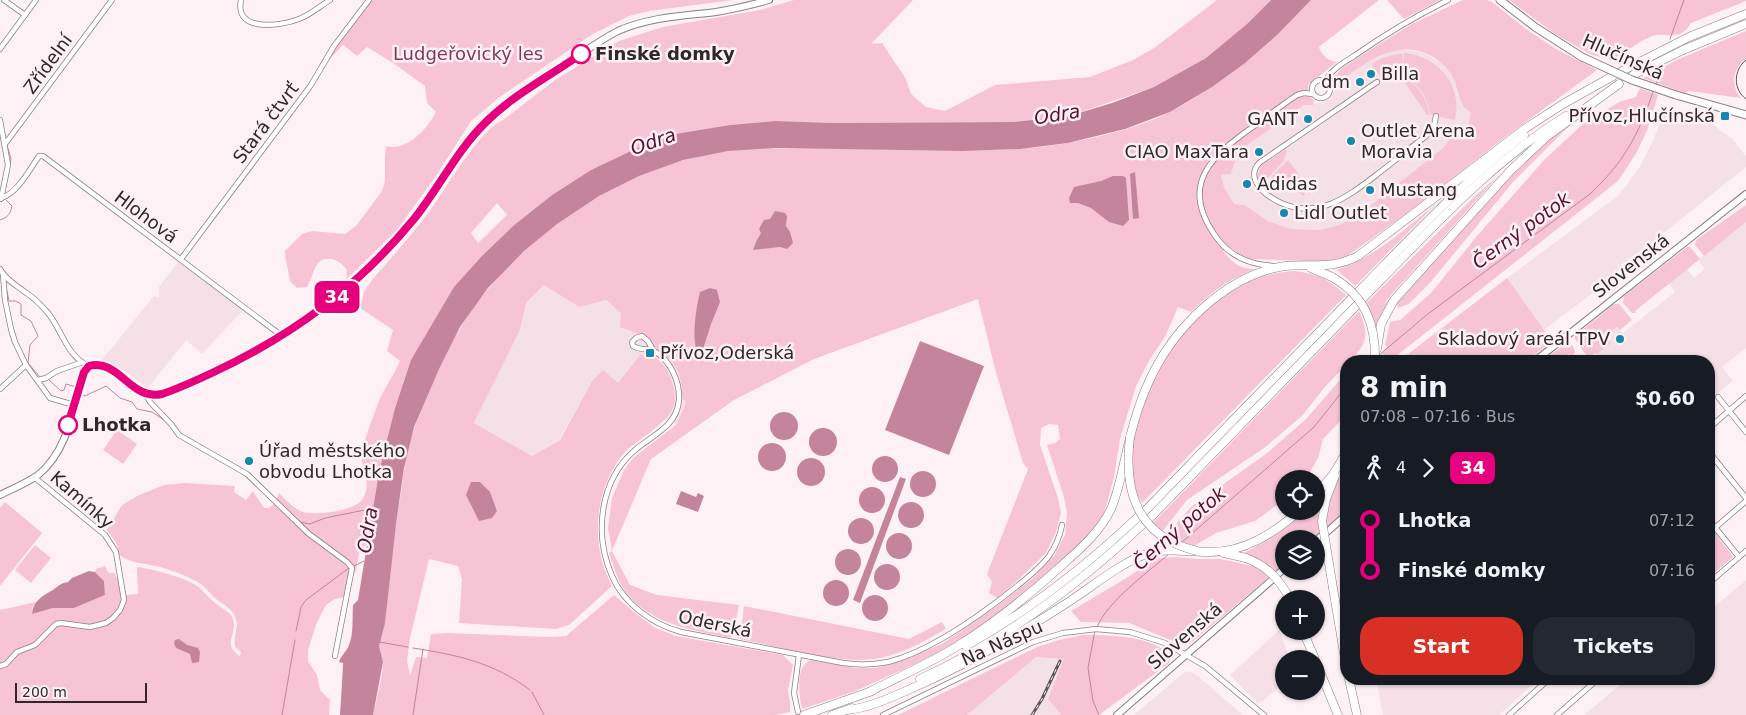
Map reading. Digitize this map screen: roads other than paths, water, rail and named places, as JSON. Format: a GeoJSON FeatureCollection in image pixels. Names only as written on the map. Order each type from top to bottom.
{"type":"FeatureCollection","features":[{"type":"Feature","properties":{"kind":"highway"},"geometry":{"type":"LineString","coordinates":[[1622,71],[1689,37],[1746,14]]}},
{"type":"Feature","properties":{"kind":"highway"},"geometry":{"type":"LineString","coordinates":[[1633,75],[1683,50],[1746,24]]}},
{"type":"Feature","properties":{"kind":"highway"},"geometry":{"type":"LineString","coordinates":[[869,692],[956,648],[1009,611],[1079,550],[1099,528],[1114,502],[1141,398],[1152,373],[1171,343],[1189,321],[1211,301],[1241,281],[1262,271],[1287,266],[1337,265],[1358,256],[1526,128],[1563,104],[1613,76]]}},
{"type":"Feature","properties":{"kind":"highway"},"geometry":{"type":"LineString","coordinates":[[1357,299],[1501,164],[1551,125],[1621,82],[1546,137],[1517,164],[1394,300],[1386,312],[1380,330],[1376,355]]}},
{"type":"Feature","properties":{"kind":"highway"},"geometry":{"type":"LineString","coordinates":[[832,715],[941,670],[998,637],[1056,599],[1115,550],[1143,518],[1357,299],[1435,214],[1496,158],[1547,118],[1587,91]]}},
{"type":"Feature","properties":{"kind":"highway"},"geometry":{"type":"LineString","coordinates":[[1299,266],[1332,277],[1354,293],[1368,314],[1374,338],[1375,355]]}},
{"type":"Feature","properties":{"kind":"highway"},"geometry":{"type":"LineString","coordinates":[[1130,437],[1128,476],[1136,506],[1148,523],[1164,538],[1175,544],[1197,551]]}},
{"type":"Feature","properties":{"kind":"highway"},"geometry":{"type":"LineString","coordinates":[[1325,484],[1340,463]]}},
{"type":"Feature","properties":{"kind":"highway"},"geometry":{"type":"LineString","coordinates":[[1340,467],[1326,499],[1322,521],[1340,629]]}},
{"type":"Feature","properties":{"kind":"highway"},"geometry":{"type":"LineString","coordinates":[[801,714],[817,711],[869,692],[934,664],[988,634],[1056,587],[1143,518]]}},
{"type":"Feature","properties":{"kind":"highway"},"geometry":{"type":"LineString","coordinates":[[1217,552],[1237,549],[1255,542],[1287,520]]}},
{"type":"Feature","properties":{"kind":"highway"},"geometry":{"type":"LineString","coordinates":[[847,710],[862,708],[932,680],[996,646],[1123,566],[1152,552],[1217,552],[1246,558],[1270,571],[1285,590]]}},
{"type":"Feature","properties":{"kind":"highway"},"geometry":{"type":"LineString","coordinates":[[1325,684],[1338,715]]}},
{"type":"Feature","properties":{"kind":"highway"},"geometry":{"type":"LineString","coordinates":[[1350,685],[1357,715]]}},
{"type":"Feature","properties":{"kind":"main road","name":"Hlučínská"},"geometry":{"type":"LineString","coordinates":[[1500,0],[1535,27],[1582,57],[1632,80],[1746,115]]}},
{"type":"Feature","properties":{"kind":"street"},"geometry":{"type":"LineString","coordinates":[[4,0],[24,15]]}},
{"type":"Feature","properties":{"kind":"street"},"geometry":{"type":"LineString","coordinates":[[0,49],[36,0]]}},
{"type":"Feature","properties":{"kind":"street","name":"Zřídelní"},"geometry":{"type":"LineString","coordinates":[[5,144],[112,0]]}},
{"type":"Feature","properties":{"kind":"street"},"geometry":{"type":"LineString","coordinates":[[241,0],[241,11],[245,18],[252,23],[268,25],[300,19],[330,0]]}},
{"type":"Feature","properties":{"kind":"street","name":"Stará čtvrť"},"geometry":{"type":"LineString","coordinates":[[180,259],[306,92],[334,46],[368,0]]}},
{"type":"Feature","properties":{"kind":"street"},"geometry":{"type":"LineString","coordinates":[[146,395],[162,394],[235,362],[282,336],[331,302],[382,254],[424,205],[474,134],[494,114],[590,48],[622,30],[650,20],[734,9],[769,0]]}},
{"type":"Feature","properties":{"kind":"street"},"geometry":{"type":"LineString","coordinates":[[1325,81],[1332,71],[1378,40],[1448,0]]}},
{"type":"Feature","properties":{"kind":"street"},"geometry":{"type":"LineString","coordinates":[[1287,266],[1253,263],[1238,257],[1224,247],[1212,232],[1204,216],[1200,201],[1201,188],[1204,175],[1210,164],[1224,147],[1297,95],[1304,93],[1314,94],[1321,98],[1328,95],[1330,87],[1325,81],[1319,80],[1312,87],[1314,94]]}},
{"type":"Feature","properties":{"kind":"street"},"geometry":{"type":"LineString","coordinates":[[1377,82],[1259,163],[1254,170],[1255,181],[1265,194],[1287,205],[1298,208],[1317,208],[1342,200],[1426,136],[1434,126],[1436,116]]}},
{"type":"Feature","properties":{"kind":"street"},"geometry":{"type":"LineString","coordinates":[[0,120],[8,165],[1,199]]}},
{"type":"Feature","properties":{"kind":"street","name":"Hlohová"},"geometry":{"type":"LineString","coordinates":[[1,199],[7,197],[39,156],[43,156],[282,336]]}},
{"type":"Feature","properties":{"kind":"street","name":"Slovenská"},"geometry":{"type":"LineString","coordinates":[[1543,355],[1746,194]]}},
{"type":"Feature","properties":{"kind":"street"},"geometry":{"type":"LineString","coordinates":[[0,269],[3,274],[27,292],[48,313],[67,346],[80,363],[112,370],[146,395],[151,404],[168,420],[179,435],[247,474],[308,534],[347,562],[352,568],[335,656]]}},
{"type":"Feature","properties":{"kind":"street"},"geometry":{"type":"LineString","coordinates":[[3,274],[4,292],[11,329],[26,365],[50,398],[74,405]]}},
{"type":"Feature","properties":{"kind":"street","name":"Oderská"},"geometry":{"type":"LineString","coordinates":[[653,350],[639,350],[632,346],[632,342],[642,336],[674,373],[678,390],[678,406],[675,415],[666,427],[626,460],[607,493],[602,511],[601,531],[604,552],[613,579],[621,592],[634,606],[664,626],[681,632],[799,655]]}},
{"type":"Feature","properties":{"kind":"street"},"geometry":{"type":"LineString","coordinates":[[38,380],[46,378],[58,370],[80,363]]}},
{"type":"Feature","properties":{"kind":"street"},"geometry":{"type":"LineString","coordinates":[[0,388],[26,365]]}},
{"type":"Feature","properties":{"kind":"street"},"geometry":{"type":"LineString","coordinates":[[2,492],[34,477],[48,465],[60,447],[84,372],[89,366]]}},
{"type":"Feature","properties":{"kind":"street"},"geometry":{"type":"LineString","coordinates":[[1715,423],[1746,396]]}},
{"type":"Feature","properties":{"kind":"street"},"geometry":{"type":"LineString","coordinates":[[1718,397],[1746,432]]}},
{"type":"Feature","properties":{"kind":"street"},"geometry":{"type":"LineString","coordinates":[[1715,460],[1746,499],[1715,527],[1739,557]]}},
{"type":"Feature","properties":{"kind":"street","name":"Kamínky"},"geometry":{"type":"LineString","coordinates":[[0,666],[6,664],[17,652],[35,645],[56,624],[90,627],[106,623],[118,614],[124,600],[116,552],[104,535],[34,477]]}},
{"type":"Feature","properties":{"kind":"street"},"geometry":{"type":"LineString","coordinates":[[1327,532],[1340,520]]}},
{"type":"Feature","properties":{"kind":"street","name":"Na Náspu"},"geometry":{"type":"LineString","coordinates":[[799,655],[849,664],[869,664],[894,660],[928,645],[984,611],[1035,571],[1053,550],[1062,525]]}},
{"type":"Feature","properties":{"kind":"street"},"geometry":{"type":"LineString","coordinates":[[1715,577],[1746,552]]}},
{"type":"Feature","properties":{"kind":"street","name":"Slovenská"},"geometry":{"type":"LineString","coordinates":[[1117,715],[1275,577]]}},
{"type":"Feature","properties":{"kind":"street","name":"Na Náspu"},"geometry":{"type":"LineString","coordinates":[[883,715],[1033,642],[1054,635],[1084,630],[1130,632],[1156,640],[1186,655],[1221,678],[1264,715]]}},
{"type":"Feature","properties":{"kind":"street"},"geometry":{"type":"LineString","coordinates":[[799,655],[794,693],[801,714]]}},
{"type":"Feature","properties":{"kind":"street"},"geometry":{"type":"LineString","coordinates":[[1509,715],[1542,685]]}},
{"type":"Feature","properties":{"kind":"street"},"geometry":{"type":"LineString","coordinates":[[1557,715],[1591,685]]}},
{"type":"Feature","properties":{"kind":"waterway","name":"Černý potok"},"geometry":{"type":"LineString","coordinates":[[1670,39],[1684,0]]}},
{"type":"Feature","properties":{"kind":"waterway","name":"Černý potok"},"geometry":{"type":"LineString","coordinates":[[1656,84],[1662,66]]}},
{"type":"Feature","properties":{"kind":"waterway","name":"Černý potok"},"geometry":{"type":"LineString","coordinates":[[1379,355],[1429,313],[1590,194],[1612,171],[1629,148],[1642,122],[1653,92]]}},
{"type":"Feature","properties":{"kind":"waterway"},"geometry":{"type":"LineString","coordinates":[[4,196],[11,159],[7,145]]}},
{"type":"Feature","properties":{"kind":"waterway"},"geometry":{"type":"LineString","coordinates":[[0,220],[8,215],[12,206],[6,200]]}},
{"type":"Feature","properties":{"kind":"waterway"},"geometry":{"type":"LineString","coordinates":[[7,291],[9,301],[16,301],[21,304],[21,315],[31,321],[38,336],[30,345],[28,363],[39,376]]}},
{"type":"Feature","properties":{"kind":"waterway"},"geometry":{"type":"LineString","coordinates":[[49,380],[61,391],[64,390],[66,384],[76,387]]}},
{"type":"Feature","properties":{"kind":"waterway"},"geometry":{"type":"LineString","coordinates":[[81,394],[85,396],[106,386],[120,398],[132,402],[137,409],[152,412],[164,420]]}},
{"type":"Feature","properties":{"kind":"waterway","name":"Černý potok"},"geometry":{"type":"LineString","coordinates":[[1181,543],[1314,427],[1340,394]]}},
{"type":"Feature","properties":{"kind":"waterway"},"geometry":{"type":"LineString","coordinates":[[176,427],[180,433],[194,441]]}},
{"type":"Feature","properties":{"kind":"waterway"},"geometry":{"type":"LineString","coordinates":[[259,482],[277,500]]}},
{"type":"Feature","properties":{"kind":"waterway","name":"Odra"},"geometry":{"type":"LineString","coordinates":[[296,519],[310,524],[325,518],[365,510],[373,506]]}},
{"type":"Feature","properties":{"kind":"waterway","name":"Černý potok"},"geometry":{"type":"LineString","coordinates":[[1097,627],[1102,617],[1119,597],[1169,554]]}},
{"type":"Feature","properties":{"kind":"waterway","name":"Odra"},"geometry":{"type":"LineString","coordinates":[[354,566],[364,561]]}},
{"type":"Feature","properties":{"kind":"waterway"},"geometry":{"type":"LineString","coordinates":[[296,631],[301,607],[306,600],[349,568]]}},
{"type":"Feature","properties":{"kind":"waterway","name":"Černý potok"},"geometry":{"type":"LineString","coordinates":[[1095,630],[1088,668],[1093,701],[1099,715]]}},
{"type":"Feature","properties":{"kind":"waterway"},"geometry":{"type":"LineString","coordinates":[[282,715],[295,640]]}},
{"type":"Feature","properties":{"kind":"waterway"},"geometry":{"type":"LineString","coordinates":[[379,642],[408,647]]}},
{"type":"Feature","properties":{"kind":"waterway"},"geometry":{"type":"LineString","coordinates":[[413,648],[460,657],[488,666],[516,680],[530,690]]}},
{"type":"Feature","properties":{"kind":"waterway"},"geometry":{"type":"LineString","coordinates":[[413,715],[423,649]]}},
{"type":"Feature","properties":{"kind":"waterway"},"geometry":{"type":"LineString","coordinates":[[532,692],[544,715]]}},
{"type":"Feature","properties":{"kind":"tram line"},"geometry":{"type":"LineString","coordinates":[[1746,60],[1739,69],[1736,80],[1739,91],[1746,99]]}},
{"type":"Feature","properties":{"kind":"railway"},"geometry":{"type":"LineString","coordinates":[[1032,715],[1042,699],[1060,661]]}},
{"type":"Feature","properties":{"kind":"place","name":"Finské domky"},"geometry":{"type":"Point","coordinates":[581,54]}},
{"type":"Feature","properties":{"kind":"place","name":"Billa"},"geometry":{"type":"Point","coordinates":[1371,74]}},
{"type":"Feature","properties":{"kind":"place","name":"dm"},"geometry":{"type":"Point","coordinates":[1360,82]}},
{"type":"Feature","properties":{"kind":"place","name":"Přívoz,Hlučínská"},"geometry":{"type":"Point","coordinates":[1725,116]}},
{"type":"Feature","properties":{"kind":"place","name":"GANT"},"geometry":{"type":"Point","coordinates":[1308,119]}},
{"type":"Feature","properties":{"kind":"place","name":"Outlet Arena Moravia"},"geometry":{"type":"Point","coordinates":[1351,141]}},
{"type":"Feature","properties":{"kind":"place","name":"CIAO MaxTara"},"geometry":{"type":"Point","coordinates":[1259,152]}},
{"type":"Feature","properties":{"kind":"place","name":"Adidas"},"geometry":{"type":"Point","coordinates":[1247,184]}},
{"type":"Feature","properties":{"kind":"place","name":"Mustang"},"geometry":{"type":"Point","coordinates":[1370,190]}},
{"type":"Feature","properties":{"kind":"place","name":"Lidl Outlet"},"geometry":{"type":"Point","coordinates":[1284,213]}},
{"type":"Feature","properties":{"kind":"place","name":"Skladový areál TPV"},"geometry":{"type":"Point","coordinates":[1620,339]}},
{"type":"Feature","properties":{"kind":"place","name":"Přívoz,Oderská"},"geometry":{"type":"Point","coordinates":[650,353]}},
{"type":"Feature","properties":{"kind":"place","name":"Lhotka"},"geometry":{"type":"Point","coordinates":[68,425]}},
{"type":"Feature","properties":{"kind":"place","name":"Úřad městského obvodu Lhotka"},"geometry":{"type":"Point","coordinates":[249,461]}},
{"type":"Feature","properties":{"kind":"park label","name":"Ludgeřovický les"},"geometry":{"type":"Point","coordinates":[468,54]}}]}
